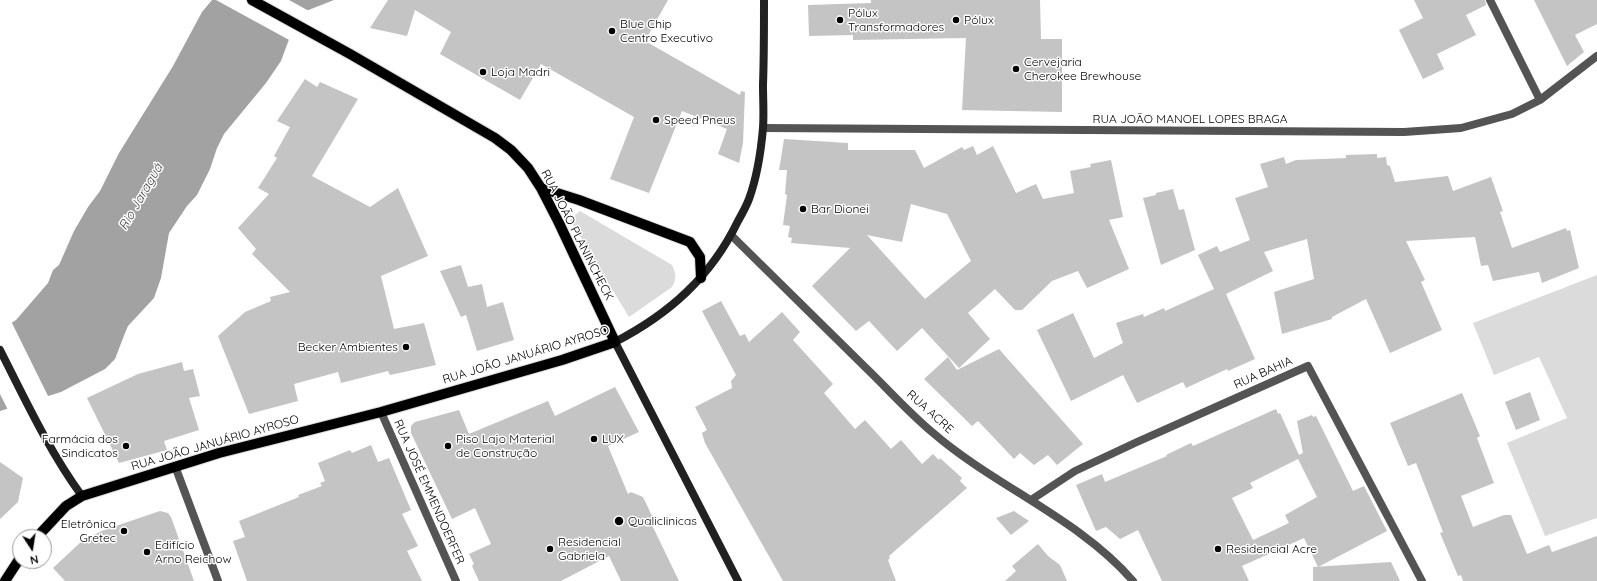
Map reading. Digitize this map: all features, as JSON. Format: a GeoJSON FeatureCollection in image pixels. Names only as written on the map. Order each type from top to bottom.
{"type":"FeatureCollection","features":[{"type":"Feature","properties":{"kind":"main road","name":"RUA JOÃO PLANINCHECK"},"geometry":{"type":"LineString","coordinates":[[252,0],[350,54],[495,138],[515,154],[528,168],[566,238],[615,342],[738,581]]}},
{"type":"Feature","properties":{"kind":"main road","name":"RUA JOÃO JANUÁRIO AYROSO"},"geometry":{"type":"LineString","coordinates":[[44,529],[66,506],[82,496],[219,453],[380,412],[562,360],[615,342],[636,331],[668,310],[701,278],[731,235],[749,200],[758,165],[763,128],[764,0]]}},
{"type":"Feature","properties":{"kind":"main road"},"geometry":{"type":"LineString","coordinates":[[540,188],[579,200],[690,242],[700,257],[701,278]]}},
{"type":"Feature","properties":{"kind":"main road"},"geometry":{"type":"LineString","coordinates":[[0,350],[38,424],[65,471],[82,496]]}},
{"type":"Feature","properties":{"kind":"main road"},"geometry":{"type":"LineString","coordinates":[[4,581],[12,569]]}},
{"type":"Feature","properties":{"kind":"street"},"geometry":{"type":"LineString","coordinates":[[1490,0],[1540,100]]}},
{"type":"Feature","properties":{"kind":"street","name":"RUA JOÃO MANOEL LOPES BRAGA"},"geometry":{"type":"LineString","coordinates":[[763,128],[1404,132],[1461,128],[1512,114],[1540,100],[1597,56]]}},
{"type":"Feature","properties":{"kind":"street","name":"RUA ACRE"},"geometry":{"type":"LineString","coordinates":[[731,235],[932,432],[980,468],[1031,500],[1089,540],[1120,566],[1133,581]]}},
{"type":"Feature","properties":{"kind":"street","name":"RUA BAHIA"},"geometry":{"type":"LineString","coordinates":[[1031,500],[1075,471],[1308,366],[1422,581]]}},
{"type":"Feature","properties":{"kind":"street","name":"RUA JOSÉ EMMENDOERFER"},"geometry":{"type":"LineString","coordinates":[[380,412],[456,581]]}},
{"type":"Feature","properties":{"kind":"street"},"geometry":{"type":"LineString","coordinates":[[175,466],[218,581]]}},
{"type":"Feature","properties":{"kind":"shaded area"},"geometry":{"type":"Polygon","coordinates":[[[580,211],[672,265],[675,281],[672,287],[629,317],[570,220],[580,211]]]}},
{"type":"Feature","properties":{"kind":"shaded area"},"geometry":{"type":"Polygon","coordinates":[[[1597,275],[1597,518],[1545,536],[1507,443],[1567,418],[1539,357],[1494,375],[1473,323],[1597,275]]]}},
{"type":"Feature","properties":{"kind":"water","name":"Rio Jaraguá"},"geometry":{"type":"Polygon","coordinates":[[[212,0],[334,0],[306,11],[291,34],[281,61],[266,83],[224,134],[217,148],[210,169],[197,195],[187,206],[169,233],[161,278],[154,298],[128,326],[115,359],[105,369],[61,392],[0,411],[0,330],[16,320],[48,283],[53,270],[59,265],[74,231],[88,207],[100,191],[119,153],[173,66],[202,12],[212,0]]]}},
{"type":"Feature","properties":{"kind":"pier"},"geometry":{"type":"Polygon","coordinates":[[[216,0],[289,0],[309,11],[304,17],[291,41],[216,0]]]}},
{"type":"Feature","properties":{"kind":"pier"},"geometry":{"type":"Polygon","coordinates":[[[11,321],[49,398],[8,410],[0,394],[0,328],[11,321]]]}},
{"type":"Feature","properties":{"kind":"building"},"geometry":{"type":"Polygon","coordinates":[[[388,0],[668,0],[645,41],[740,95],[741,91],[745,92],[743,143],[739,163],[718,154],[727,129],[682,111],[649,193],[610,179],[634,117],[541,64],[520,100],[440,54],[451,32],[415,10],[407,36],[370,28],[388,0]]]}},
{"type":"Feature","properties":{"kind":"building"},"geometry":{"type":"Polygon","coordinates":[[[871,0],[1040,0],[1041,39],[1062,39],[1062,112],[962,110],[966,38],[853,40],[853,35],[809,36],[808,5],[871,3],[871,0]]]}},
{"type":"Feature","properties":{"kind":"building"},"geometry":{"type":"Polygon","coordinates":[[[1414,0],[1485,0],[1486,5],[1466,15],[1476,35],[1437,54],[1444,69],[1423,79],[1399,30],[1423,18],[1414,0]]]}},
{"type":"Feature","properties":{"kind":"building"},"geometry":{"type":"Polygon","coordinates":[[[1534,0],[1597,0],[1597,24],[1575,35],[1584,52],[1567,66],[1534,0]]]}},
{"type":"Feature","properties":{"kind":"building"},"geometry":{"type":"Polygon","coordinates":[[[305,79],[317,87],[320,82],[358,99],[312,176],[370,207],[398,188],[428,256],[381,276],[394,329],[424,323],[436,365],[390,375],[388,371],[341,383],[338,372],[294,384],[298,401],[249,414],[218,336],[245,312],[271,301],[270,297],[290,292],[252,254],[256,249],[238,228],[269,194],[258,188],[277,158],[274,156],[290,127],[277,121],[305,79]]]}},
{"type":"Feature","properties":{"kind":"building"},"geometry":{"type":"Polygon","coordinates":[[[784,139],[848,143],[848,150],[915,150],[924,168],[962,147],[964,150],[973,146],[977,155],[993,146],[1016,193],[1036,184],[1043,199],[1074,193],[1070,171],[1091,167],[1090,164],[1111,160],[1123,217],[1109,220],[1129,269],[1087,288],[1078,271],[1052,281],[1022,310],[1015,310],[995,289],[968,313],[990,339],[959,368],[922,328],[897,351],[869,321],[856,331],[812,286],[850,248],[791,243],[792,238],[788,237],[790,226],[783,225],[787,195],[785,194],[787,170],[779,170],[784,139]],[[911,204],[902,242],[867,235],[925,299],[971,261],[947,214],[911,204]]]}},
{"type":"Feature","properties":{"kind":"building"},"geometry":{"type":"Polygon","coordinates":[[[1377,154],[1377,158],[1386,157],[1387,165],[1390,166],[1395,182],[1448,176],[1453,191],[1491,177],[1503,211],[1500,212],[1512,248],[1566,228],[1567,231],[1570,230],[1579,268],[1542,283],[1539,272],[1493,281],[1488,265],[1481,266],[1475,237],[1406,241],[1425,280],[1421,282],[1442,330],[1390,353],[1366,299],[1332,317],[1332,319],[1282,334],[1274,292],[1314,279],[1307,239],[1264,252],[1273,271],[1226,294],[1255,359],[1228,371],[1227,369],[1186,388],[1183,382],[1137,403],[1123,375],[1071,401],[1037,330],[1073,313],[1094,358],[1123,343],[1116,323],[1143,314],[1144,317],[1164,308],[1165,311],[1214,289],[1198,255],[1217,246],[1220,252],[1250,240],[1235,198],[1268,187],[1260,164],[1284,157],[1286,164],[1296,160],[1346,158],[1346,155],[1377,154]]]}},
{"type":"Feature","properties":{"kind":"building"},"geometry":{"type":"Polygon","coordinates":[[[1173,189],[1179,210],[1184,209],[1195,250],[1161,265],[1143,198],[1173,189]]]}},
{"type":"Feature","properties":{"kind":"building"},"geometry":{"type":"Polygon","coordinates":[[[461,265],[468,287],[482,284],[487,307],[503,302],[514,340],[477,351],[466,315],[461,317],[440,271],[461,265]]]}},
{"type":"Feature","properties":{"kind":"building"},"geometry":{"type":"Polygon","coordinates":[[[721,301],[740,336],[745,334],[749,342],[782,312],[800,332],[793,340],[833,384],[824,393],[855,429],[865,420],[891,449],[901,440],[922,464],[933,454],[939,460],[940,458],[962,478],[960,481],[967,488],[889,556],[890,558],[888,560],[896,581],[783,581],[705,443],[702,433],[707,430],[695,407],[732,388],[731,381],[736,375],[702,311],[721,301]]]}},
{"type":"Feature","properties":{"kind":"building"},"geometry":{"type":"Polygon","coordinates":[[[999,349],[1083,444],[1057,465],[1048,455],[1034,465],[1020,453],[1014,459],[978,421],[972,426],[924,379],[948,357],[957,370],[999,349]]]}},
{"type":"Feature","properties":{"kind":"building"},"geometry":{"type":"Polygon","coordinates":[[[182,362],[184,371],[193,369],[200,396],[189,398],[199,430],[164,441],[167,450],[119,463],[87,398],[138,374],[182,362]]]}},
{"type":"Feature","properties":{"kind":"building"},"geometry":{"type":"Polygon","coordinates":[[[615,387],[639,432],[608,446],[628,494],[631,492],[643,497],[653,518],[651,523],[679,581],[621,581],[609,556],[561,581],[479,581],[472,566],[474,564],[469,554],[491,544],[475,508],[452,519],[411,433],[411,426],[415,422],[459,410],[469,434],[548,401],[555,416],[615,387]]]}},
{"type":"Feature","properties":{"kind":"building"},"geometry":{"type":"Polygon","coordinates":[[[1530,392],[1540,420],[1516,430],[1505,402],[1530,392]]]}},
{"type":"Feature","properties":{"kind":"building"},"geometry":{"type":"Polygon","coordinates":[[[1462,393],[1480,436],[1477,438],[1494,483],[1461,496],[1473,527],[1504,515],[1511,515],[1527,554],[1549,545],[1552,552],[1597,536],[1597,581],[1463,581],[1461,575],[1458,576],[1440,533],[1443,532],[1416,463],[1408,466],[1390,423],[1462,393]]]}},
{"type":"Feature","properties":{"kind":"building"},"geometry":{"type":"Polygon","coordinates":[[[1276,409],[1278,414],[1280,413],[1299,455],[1303,453],[1297,421],[1312,415],[1313,417],[1316,416],[1353,491],[1364,486],[1387,531],[1318,567],[1304,538],[1242,566],[1249,581],[1162,581],[1138,530],[1120,539],[1106,527],[1096,531],[1076,485],[1102,474],[1105,482],[1167,456],[1166,455],[1191,443],[1193,446],[1276,409]],[[1298,459],[1250,483],[1253,488],[1232,498],[1253,540],[1289,523],[1285,515],[1317,497],[1298,459]]]}},
{"type":"Feature","properties":{"kind":"building"},"geometry":{"type":"Polygon","coordinates":[[[371,445],[378,462],[389,458],[411,510],[402,514],[418,546],[407,551],[422,581],[247,581],[233,541],[245,537],[239,521],[322,486],[320,483],[325,481],[318,463],[350,450],[352,453],[371,445]]]}},
{"type":"Feature","properties":{"kind":"building"},"geometry":{"type":"Polygon","coordinates":[[[0,462],[23,478],[18,502],[0,519],[0,462]]]}},
{"type":"Feature","properties":{"kind":"building","name":"Edifício Arno Reichow"},"geometry":{"type":"Polygon","coordinates":[[[160,511],[168,513],[171,517],[194,581],[65,581],[53,568],[83,540],[104,530],[160,511]]]}},
{"type":"Feature","properties":{"kind":"building"},"geometry":{"type":"Polygon","coordinates":[[[1014,511],[1029,521],[1011,535],[996,518],[1014,511]]]}},
{"type":"Feature","properties":{"kind":"building"},"geometry":{"type":"Polygon","coordinates":[[[1038,544],[1048,556],[1060,565],[1067,581],[1005,581],[1016,571],[1012,566],[1038,544]]]}},
{"type":"Feature","properties":{"kind":"building"},"geometry":{"type":"Polygon","coordinates":[[[1391,562],[1400,581],[1313,581],[1313,567],[1391,562]]]}},
{"type":"Feature","properties":{"kind":"place","name":"Pólux Transformadores"},"geometry":{"type":"Point","coordinates":[840,20]}},
{"type":"Feature","properties":{"kind":"place","name":"Pólux"},"geometry":{"type":"Point","coordinates":[956,20]}},
{"type":"Feature","properties":{"kind":"place","name":"Blue Chip Centro Executivo"},"geometry":{"type":"Point","coordinates":[612,31]}},
{"type":"Feature","properties":{"kind":"place","name":"Cervejaria Cherokee Brewhouse"},"geometry":{"type":"Point","coordinates":[1016,69]}},
{"type":"Feature","properties":{"kind":"place","name":"Loja Madri"},"geometry":{"type":"Point","coordinates":[483,72]}},
{"type":"Feature","properties":{"kind":"place","name":"Speed Pneus"},"geometry":{"type":"Point","coordinates":[656,120]}},
{"type":"Feature","properties":{"kind":"place","name":"Bar Dionei"},"geometry":{"type":"Point","coordinates":[803,209]}},
{"type":"Feature","properties":{"kind":"place","name":"Becker Ambientes"},"geometry":{"type":"Point","coordinates":[406,347]}},
{"type":"Feature","properties":{"kind":"place","name":"LUX"},"geometry":{"type":"Point","coordinates":[594,439]}},
{"type":"Feature","properties":{"kind":"place","name":"Farmácia dos Sindicatos"},"geometry":{"type":"Point","coordinates":[126,446]}},
{"type":"Feature","properties":{"kind":"place","name":"Piso Lajo Material de Construção"},"geometry":{"type":"Point","coordinates":[448,446]}},
{"type":"Feature","properties":{"kind":"place","name":"Qualiclinicas"},"geometry":{"type":"Point","coordinates":[619,521]}},
{"type":"Feature","properties":{"kind":"place","name":"Eletrônica Gretec"},"geometry":{"type":"Point","coordinates":[124,531]}},
{"type":"Feature","properties":{"kind":"place","name":"Residencial Gabriela"},"geometry":{"type":"Point","coordinates":[550,549]}},
{"type":"Feature","properties":{"kind":"place","name":"Residencial Acre"},"geometry":{"type":"Point","coordinates":[1218,549]}},
{"type":"Feature","properties":{"kind":"place","name":"Edifício Arno Reichow"},"geometry":{"type":"Point","coordinates":[147,552]}}]}
